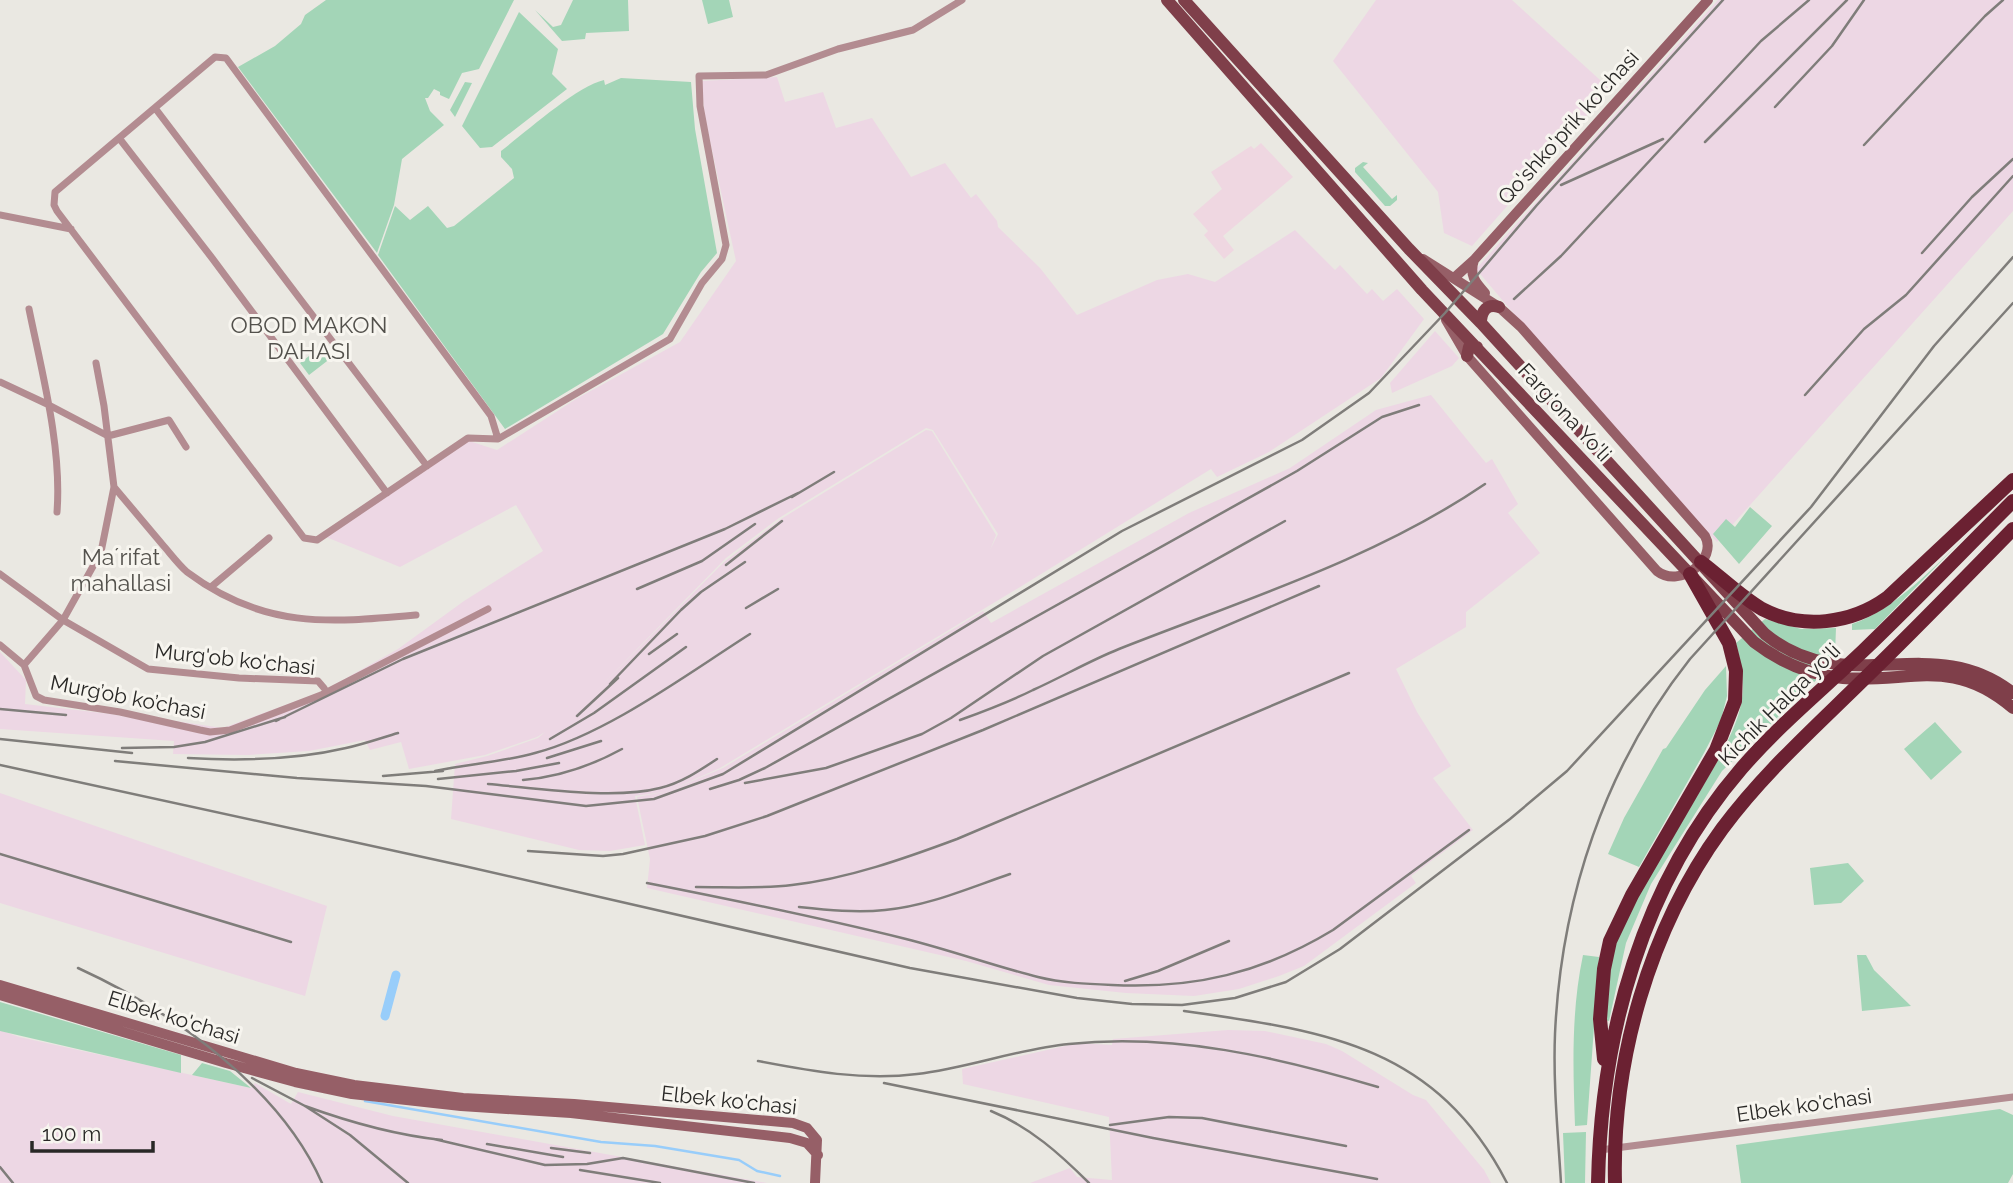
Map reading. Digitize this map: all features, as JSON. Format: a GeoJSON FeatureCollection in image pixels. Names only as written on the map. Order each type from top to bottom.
{"type":"FeatureCollection","features":[{"type":"Feature","properties":{"kind":"highway"},"geometry":{"type":"LineString","coordinates":[[1701,562],[1765,610],[1784,618],[1819,622],[1854,615],[1882,602],[2013,480]]}},
{"type":"Feature","properties":{"kind":"highway","name":"Kichik Halqa yo'li"},"geometry":{"type":"LineString","coordinates":[[1615,1183],[1607,1150],[1607,1081],[1618,1012],[1650,918],[1671,872],[1721,795],[1756,752],[1875,639],[2013,500]]}},
{"type":"Feature","properties":{"kind":"highway","name":"Kichik Halqa yo'li"},"geometry":{"type":"LineString","coordinates":[[1598,1183],[1634,1021],[1671,915],[1708,850],[1760,781],[2013,530]]}},
{"type":"Feature","properties":{"kind":"highway"},"geometry":{"type":"LineString","coordinates":[[1607,1081],[1600,1019],[1604,969],[1610,941],[1632,895],[1716,750],[1728,725],[1735,701],[1737,680],[1729,643],[1690,575]]}},
{"type":"Feature","properties":{"kind":"main road","name":"Farg'ona Yo'li"},"geometry":{"type":"LineString","coordinates":[[1167,0],[1438,307],[1754,642],[1795,667],[1841,678],[1923,674],[1952,677],[1982,687],[2013,708]]}},
{"type":"Feature","properties":{"kind":"main road","name":"Farg'ona Yo'li"},"geometry":{"type":"LineString","coordinates":[[1184,0],[1409,249],[1481,323],[1765,634],[1798,655],[1818,662],[1846,667],[1921,662],[1943,664],[1985,676],[2013,693]]}},
{"type":"Feature","properties":{"kind":"main road","name":"Qo'shko'prik ko'chasi"},"geometry":{"type":"LineString","coordinates":[[1454,278],[1474,260],[1708,0]]}},
{"type":"Feature","properties":{"kind":"main road"},"geometry":{"type":"LineString","coordinates":[[1409,249],[1454,278],[1475,286],[1521,327],[1705,536],[1708,550],[1701,562],[1688,573],[1678,577],[1667,578],[1657,571],[1467,356],[1438,307]]}},
{"type":"Feature","properties":{"kind":"main road"},"geometry":{"type":"LineString","coordinates":[[1474,260],[1472,269],[1481,323]]}},
{"type":"Feature","properties":{"kind":"main road"},"geometry":{"type":"LineString","coordinates":[[1481,323],[1485,309],[1499,307]]}},
{"type":"Feature","properties":{"kind":"main road"},"geometry":{"type":"LineString","coordinates":[[1467,356],[1469,347],[1477,347]]}},
{"type":"Feature","properties":{"kind":"main road","name":"Elbek ko'chasi"},"geometry":{"type":"LineString","coordinates":[[0,985],[296,1073],[354,1085],[463,1098],[561,1103],[793,1124],[807,1128],[814,1135],[819,1146],[818,1155]]}},
{"type":"Feature","properties":{"kind":"main road","name":"Elbek ko'chasi"},"geometry":{"type":"LineString","coordinates":[[0,995],[226,1063],[323,1088],[407,1101],[571,1114],[790,1138],[807,1143],[818,1155]]}},
{"type":"Feature","properties":{"kind":"main road"},"geometry":{"type":"LineString","coordinates":[[815,1183],[818,1155]]}},
{"type":"Feature","properties":{"kind":"street"},"geometry":{"type":"LineString","coordinates":[[498,439],[491,416],[229,60],[215,57],[55,192],[54,205],[71,229],[304,538],[323,538],[468,438],[498,439],[670,339],[702,283],[722,259],[726,237],[700,106],[699,76],[766,75],[838,49],[912,30],[962,0]]}},
{"type":"Feature","properties":{"kind":"street"},"geometry":{"type":"LineString","coordinates":[[155,108],[426,466]]}},
{"type":"Feature","properties":{"kind":"street"},"geometry":{"type":"LineString","coordinates":[[119,138],[387,493]]}},
{"type":"Feature","properties":{"kind":"street"},"geometry":{"type":"LineString","coordinates":[[0,215],[71,229]]}},
{"type":"Feature","properties":{"kind":"street"},"geometry":{"type":"LineString","coordinates":[[29,309],[47,404],[58,493],[57,512]]}},
{"type":"Feature","properties":{"kind":"street","name":"Murg’ob ko’chasi"},"geometry":{"type":"LineString","coordinates":[[96,363],[114,487],[101,552],[63,620],[24,665],[36,696],[44,700],[120,712],[200,730],[230,730],[321,695],[488,609]]}},
{"type":"Feature","properties":{"kind":"street"},"geometry":{"type":"LineString","coordinates":[[0,382],[108,436],[169,420],[186,447]]}},
{"type":"Feature","properties":{"kind":"street"},"geometry":{"type":"LineString","coordinates":[[114,487],[185,570],[211,587],[253,608],[305,620],[332,622],[416,615]]}},
{"type":"Feature","properties":{"kind":"street"},"geometry":{"type":"LineString","coordinates":[[211,587],[269,538]]}},
{"type":"Feature","properties":{"kind":"street","name":"Murg'ob ko'chasi"},"geometry":{"type":"LineString","coordinates":[[0,574],[63,620],[148,669],[239,678],[318,681],[324,688]]}},
{"type":"Feature","properties":{"kind":"street"},"geometry":{"type":"LineString","coordinates":[[0,645],[24,665]]}},
{"type":"Feature","properties":{"kind":"street","name":"Elbek ko'chasi"},"geometry":{"type":"LineString","coordinates":[[1607,1150],[2013,1097]]}},
{"type":"Feature","properties":{"kind":"shaded area"},"geometry":{"type":"Polygon","coordinates":[[[1376,0],[1512,0],[1610,89],[1472,246],[1444,233],[1438,192],[1333,61],[1376,0]]]}},
{"type":"Feature","properties":{"kind":"shaded area"},"geometry":{"type":"Polygon","coordinates":[[[1718,0],[2013,0],[2013,211],[1717,542],[1635,457],[1476,269],[1718,0]]]}},
{"type":"Feature","properties":{"kind":"shaded area"},"geometry":{"type":"Polygon","coordinates":[[[777,77],[785,102],[823,92],[836,128],[872,118],[911,177],[945,163],[971,198],[976,194],[997,221],[998,227],[1040,268],[1077,315],[1157,280],[1188,274],[1215,282],[1295,230],[1335,270],[1340,265],[1367,294],[1372,289],[1383,301],[1397,289],[1424,319],[1381,378],[1269,452],[1217,477],[1211,469],[720,768],[666,792],[723,768],[983,611],[991,623],[1189,513],[1290,468],[1376,410],[1431,395],[1486,463],[1492,459],[1518,504],[1508,513],[1540,553],[1466,612],[1466,627],[1396,669],[1417,712],[1451,766],[1433,778],[1473,830],[1411,876],[1416,883],[1304,966],[1239,989],[1194,996],[1126,993],[1049,985],[966,961],[647,888],[650,859],[637,797],[664,792],[635,796],[645,845],[610,851],[579,850],[451,819],[455,764],[487,756],[538,738],[545,732],[485,755],[409,769],[401,742],[370,750],[365,740],[309,751],[248,755],[173,754],[174,741],[0,729],[0,652],[26,680],[25,704],[111,714],[174,726],[174,732],[175,721],[223,728],[323,691],[398,649],[464,601],[543,551],[516,505],[400,567],[326,537],[469,441],[497,450],[576,399],[680,342],[736,261],[705,118],[701,81],[777,77]],[[926,428],[779,518],[726,558],[594,693],[724,562],[781,519],[926,430],[932,431],[996,535],[990,550],[998,534],[933,430],[926,428]]]}},
{"type":"Feature","properties":{"kind":"shaded area"},"geometry":{"type":"Polygon","coordinates":[[[1261,143],[1293,177],[1223,236],[1234,250],[1224,259],[1204,235],[1208,231],[1193,214],[1222,189],[1211,172],[1251,146],[1254,149],[1261,143]]]}},
{"type":"Feature","properties":{"kind":"shaded area"},"geometry":{"type":"Polygon","coordinates":[[[1435,331],[1459,358],[1452,366],[1392,393],[1390,383],[1435,331]]]}},
{"type":"Feature","properties":{"kind":"shaded area"},"geometry":{"type":"Polygon","coordinates":[[[0,793],[327,906],[305,996],[0,903],[0,793]]]}},
{"type":"Feature","properties":{"kind":"shaded area"},"geometry":{"type":"Polygon","coordinates":[[[0,1030],[19,1037],[251,1088],[255,1083],[291,1104],[298,1092],[393,1116],[767,1183],[0,1183],[0,1030]]]}},
{"type":"Feature","properties":{"kind":"shaded area"},"geometry":{"type":"Polygon","coordinates":[[[1228,1030],[1265,1031],[1326,1044],[1342,1051],[1413,1095],[1426,1100],[1484,1170],[1491,1183],[1030,1183],[1070,1168],[1077,1177],[1112,1180],[1109,1117],[963,1084],[962,1069],[1078,1043],[1112,1045],[1113,1039],[1228,1030]]]}},
{"type":"Feature","properties":{"kind":"green space"},"geometry":{"type":"Polygon","coordinates":[[[326,0],[514,0],[479,69],[462,73],[449,99],[434,89],[428,98],[425,98],[430,111],[444,125],[402,159],[394,205],[377,253],[238,67],[275,46],[301,24],[305,15],[326,0]]]}},
{"type":"Feature","properties":{"kind":"green space"},"geometry":{"type":"Polygon","coordinates":[[[573,0],[628,0],[629,31],[586,33],[585,39],[562,41],[535,10],[553,27],[561,25],[573,0]]]}},
{"type":"Feature","properties":{"kind":"green space"},"geometry":{"type":"Polygon","coordinates":[[[702,0],[729,0],[733,17],[708,24],[702,0]]]}},
{"type":"Feature","properties":{"kind":"green space"},"geometry":{"type":"Polygon","coordinates":[[[519,12],[558,49],[552,74],[567,89],[492,147],[480,148],[462,126],[519,12]]]}},
{"type":"Feature","properties":{"kind":"green space"},"geometry":{"type":"Polygon","coordinates":[[[621,78],[691,82],[695,129],[717,253],[701,272],[663,334],[505,429],[378,255],[395,206],[410,220],[428,206],[447,228],[454,226],[514,178],[512,169],[501,157],[501,151],[580,91],[604,80],[605,85],[621,78]]]}},
{"type":"Feature","properties":{"kind":"green space"},"geometry":{"type":"Polygon","coordinates":[[[465,82],[472,83],[455,117],[450,110],[465,82]]]}},
{"type":"Feature","properties":{"kind":"green space"},"geometry":{"type":"Polygon","coordinates":[[[1363,162],[1368,163],[1363,167],[1392,199],[1397,195],[1397,200],[1390,206],[1385,206],[1355,172],[1355,168],[1363,162]]]}},
{"type":"Feature","properties":{"kind":"green space"},"geometry":{"type":"Polygon","coordinates":[[[322,346],[331,358],[309,375],[300,363],[322,346]]]}},
{"type":"Feature","properties":{"kind":"green space"},"geometry":{"type":"Polygon","coordinates":[[[2001,500],[1875,629],[1852,630],[1852,624],[1871,616],[1911,588],[2001,500]]]}},
{"type":"Feature","properties":{"kind":"green space"},"geometry":{"type":"Polygon","coordinates":[[[1750,507],[1772,526],[1739,564],[1713,534],[1726,519],[1735,527],[1750,507]]]}},
{"type":"Feature","properties":{"kind":"green space"},"geometry":{"type":"Polygon","coordinates":[[[1765,619],[1801,629],[1836,628],[1835,654],[1839,658],[1722,771],[1651,884],[1626,943],[1609,1021],[1605,1020],[1607,987],[1618,930],[1721,755],[1742,701],[1742,675],[1736,643],[1765,619]]]}},
{"type":"Feature","properties":{"kind":"green space"},"geometry":{"type":"Polygon","coordinates":[[[1726,666],[1727,696],[1721,720],[1639,867],[1608,854],[1624,818],[1663,749],[1705,690],[1726,666]]]}},
{"type":"Feature","properties":{"kind":"green space"},"geometry":{"type":"Polygon","coordinates":[[[1935,722],[1962,752],[1931,780],[1904,749],[1935,722]]]}},
{"type":"Feature","properties":{"kind":"green space"},"geometry":{"type":"Polygon","coordinates":[[[1848,863],[1864,881],[1841,903],[1814,905],[1810,868],[1848,863]]]}},
{"type":"Feature","properties":{"kind":"green space"},"geometry":{"type":"Polygon","coordinates":[[[1583,955],[1599,957],[1587,1125],[1575,1126],[1573,1061],[1583,955]]]}},
{"type":"Feature","properties":{"kind":"green space"},"geometry":{"type":"Polygon","coordinates":[[[1857,955],[1866,955],[1874,970],[1911,1006],[1862,1011],[1857,955]]]}},
{"type":"Feature","properties":{"kind":"green space"},"geometry":{"type":"Polygon","coordinates":[[[0,1002],[181,1055],[181,1073],[0,1031],[0,1002]]]}},
{"type":"Feature","properties":{"kind":"green space"},"geometry":{"type":"Polygon","coordinates":[[[202,1063],[230,1071],[251,1088],[192,1075],[202,1063]]]}},
{"type":"Feature","properties":{"kind":"green space"},"geometry":{"type":"Polygon","coordinates":[[[2000,1109],[2013,1115],[2013,1174],[2008,1183],[1741,1183],[1736,1145],[2000,1109]]]}},
{"type":"Feature","properties":{"kind":"green space"},"geometry":{"type":"Polygon","coordinates":[[[1586,1132],[1585,1183],[1565,1183],[1563,1133],[1586,1132]]]}},
{"type":"Feature","properties":{"kind":"waterway"},"geometry":{"type":"LineString","coordinates":[[385,1016],[396,975]]}},
{"type":"Feature","properties":{"kind":"waterway"},"geometry":{"type":"LineString","coordinates":[[365,1101],[601,1142],[655,1146],[739,1160],[757,1171],[780,1176]]}},
{"type":"Feature","properties":{"kind":"railway"},"geometry":{"type":"LineString","coordinates":[[115,761],[297,778],[426,786],[586,806],[654,799],[723,774],[1122,531],[1302,440],[1369,393],[1445,313],[1537,205],[1723,0]]}},
{"type":"Feature","properties":{"kind":"railway"},"geometry":{"type":"LineString","coordinates":[[1514,299],[1561,256],[1761,41],[1809,0]]}},
{"type":"Feature","properties":{"kind":"railway"},"geometry":{"type":"LineString","coordinates":[[1705,142],[1847,0]]}},
{"type":"Feature","properties":{"kind":"railway"},"geometry":{"type":"LineString","coordinates":[[1775,107],[1832,46],[1864,0]]}},
{"type":"Feature","properties":{"kind":"railway"},"geometry":{"type":"LineString","coordinates":[[1864,145],[2003,0]]}},
{"type":"Feature","properties":{"kind":"railway"},"geometry":{"type":"LineString","coordinates":[[1561,185],[1663,139]]}},
{"type":"Feature","properties":{"kind":"railway"},"geometry":{"type":"LineString","coordinates":[[1922,253],[1972,197],[2013,159]]}},
{"type":"Feature","properties":{"kind":"railway"},"geometry":{"type":"LineString","coordinates":[[1805,395],[1864,329],[1906,295],[2013,176]]}},
{"type":"Feature","properties":{"kind":"railway"},"geometry":{"type":"LineString","coordinates":[[0,765],[464,866],[910,968],[1077,998],[1132,1004],[1182,1005],[1235,998],[1286,982],[1340,949],[1510,819],[1567,771],[1811,507],[1934,346],[2013,257]]}},
{"type":"Feature","properties":{"kind":"railway"},"geometry":{"type":"LineString","coordinates":[[1561,1183],[1555,1034],[1567,933],[1593,836],[1634,744],[1660,700],[1690,659],[2013,303]]}},
{"type":"Feature","properties":{"kind":"railway"},"geometry":{"type":"LineString","coordinates":[[710,789],[765,768],[1297,471],[1382,417],[1419,405]]}},
{"type":"Feature","properties":{"kind":"railway"},"geometry":{"type":"LineString","coordinates":[[792,497],[834,472]]}},
{"type":"Feature","properties":{"kind":"railway"},"geometry":{"type":"LineString","coordinates":[[960,720],[1015,698],[1119,649],[1354,556],[1443,511],[1485,484]]}},
{"type":"Feature","properties":{"kind":"railway"},"geometry":{"type":"LineString","coordinates":[[276,721],[403,659],[725,529],[798,493]]}},
{"type":"Feature","properties":{"kind":"railway"},"geometry":{"type":"LineString","coordinates":[[726,565],[782,521]]}},
{"type":"Feature","properties":{"kind":"railway"},"geometry":{"type":"LineString","coordinates":[[745,783],[826,768],[922,734],[951,718],[1043,656],[1285,521]]}},
{"type":"Feature","properties":{"kind":"railway"},"geometry":{"type":"LineString","coordinates":[[637,589],[702,561],[755,524]]}},
{"type":"Feature","properties":{"kind":"railway"},"geometry":{"type":"LineString","coordinates":[[610,684],[681,610],[701,592],[745,562]]}},
{"type":"Feature","properties":{"kind":"railway"},"geometry":{"type":"LineString","coordinates":[[528,851],[603,856],[623,854],[705,836],[767,816],[983,730],[1319,586]]}},
{"type":"Feature","properties":{"kind":"railway"},"geometry":{"type":"LineString","coordinates":[[746,608],[778,589]]}},
{"type":"Feature","properties":{"kind":"railway"},"geometry":{"type":"LineString","coordinates":[[649,654],[677,634]]}},
{"type":"Feature","properties":{"kind":"railway"},"geometry":{"type":"LineString","coordinates":[[435,771],[535,753],[590,732],[646,701],[750,634]]}},
{"type":"Feature","properties":{"kind":"railway"},"geometry":{"type":"LineString","coordinates":[[550,739],[594,713],[686,647]]}},
{"type":"Feature","properties":{"kind":"railway"},"geometry":{"type":"LineString","coordinates":[[696,887],[792,885],[834,878],[897,860],[957,839],[1349,673]]}},
{"type":"Feature","properties":{"kind":"railway"},"geometry":{"type":"LineString","coordinates":[[577,716],[618,678]]}},
{"type":"Feature","properties":{"kind":"railway"},"geometry":{"type":"LineString","coordinates":[[0,709],[66,715]]}},
{"type":"Feature","properties":{"kind":"railway"},"geometry":{"type":"LineString","coordinates":[[122,748],[174,747],[205,742],[285,717]]}},
{"type":"Feature","properties":{"kind":"railway"},"geometry":{"type":"LineString","coordinates":[[188,758],[247,759],[307,755],[398,733]]}},
{"type":"Feature","properties":{"kind":"railway"},"geometry":{"type":"LineString","coordinates":[[0,739],[132,753]]}},
{"type":"Feature","properties":{"kind":"railway"},"geometry":{"type":"LineString","coordinates":[[547,758],[601,741]]}},
{"type":"Feature","properties":{"kind":"railway"},"geometry":{"type":"LineString","coordinates":[[523,780],[574,770],[622,749]]}},
{"type":"Feature","properties":{"kind":"railway"},"geometry":{"type":"LineString","coordinates":[[488,784],[575,792],[641,791],[675,783],[717,759]]}},
{"type":"Feature","properties":{"kind":"railway"},"geometry":{"type":"LineString","coordinates":[[438,779],[516,771],[559,763]]}},
{"type":"Feature","properties":{"kind":"railway"},"geometry":{"type":"LineString","coordinates":[[383,776],[443,771]]}},
{"type":"Feature","properties":{"kind":"railway"},"geometry":{"type":"LineString","coordinates":[[647,883],[874,931],[1047,979],[1142,986],[1199,981],[1227,975],[1306,945],[1333,930],[1469,830]]}},
{"type":"Feature","properties":{"kind":"railway"},"geometry":{"type":"LineString","coordinates":[[0,854],[291,942]]}},
{"type":"Feature","properties":{"kind":"railway"},"geometry":{"type":"LineString","coordinates":[[799,907],[853,911],[901,908],[948,896],[1010,874]]}},
{"type":"Feature","properties":{"kind":"railway"},"geometry":{"type":"LineString","coordinates":[[1125,981],[1158,971],[1229,941]]}},
{"type":"Feature","properties":{"kind":"railway"},"geometry":{"type":"LineString","coordinates":[[78,968],[150,1006],[220,1056],[251,1084],[279,1115],[303,1148],[322,1183]]}},
{"type":"Feature","properties":{"kind":"railway"},"geometry":{"type":"LineString","coordinates":[[1184,1011],[1283,1027],[1371,1052],[1410,1073],[1446,1100],[1478,1137],[1507,1183]]}},
{"type":"Feature","properties":{"kind":"railway"},"geometry":{"type":"LineString","coordinates":[[758,1061],[837,1074],[897,1076],[936,1071],[1050,1046],[1109,1041],[1148,1042],[1264,1057],[1378,1087]]}},
{"type":"Feature","properties":{"kind":"railway"},"geometry":{"type":"LineString","coordinates":[[252,1078],[305,1106],[350,1135],[408,1183]]}},
{"type":"Feature","properties":{"kind":"railway"},"geometry":{"type":"LineString","coordinates":[[884,1083],[1153,1138],[1377,1179]]}},
{"type":"Feature","properties":{"kind":"railway"},"geometry":{"type":"LineString","coordinates":[[305,1106],[372,1127],[442,1140]]}},
{"type":"Feature","properties":{"kind":"railway"},"geometry":{"type":"LineString","coordinates":[[991,1111],[1044,1142],[1089,1183]]}},
{"type":"Feature","properties":{"kind":"railway"},"geometry":{"type":"LineString","coordinates":[[1110,1125],[1169,1117],[1202,1118],[1346,1146]]}},
{"type":"Feature","properties":{"kind":"railway"},"geometry":{"type":"LineString","coordinates":[[434,1139],[545,1165],[587,1164],[623,1158],[754,1183]]}},
{"type":"Feature","properties":{"kind":"railway"},"geometry":{"type":"LineString","coordinates":[[487,1144],[563,1157]]}},
{"type":"Feature","properties":{"kind":"railway"},"geometry":{"type":"LineString","coordinates":[[551,1148],[590,1153]]}},
{"type":"Feature","properties":{"kind":"railway"},"geometry":{"type":"LineString","coordinates":[[0,1167],[13,1183]]}},
{"type":"Feature","properties":{"kind":"railway"},"geometry":{"type":"LineString","coordinates":[[580,1170],[660,1183]]}},
{"type":"Feature","properties":{"kind":"district","name":"OBOD MAKON DAHASI"},"geometry":{"type":"Point","coordinates":[309,337]}},
{"type":"Feature","properties":{"kind":"district","name":"Maʼrifat mahallasi"},"geometry":{"type":"Point","coordinates":[121,569]}}]}
